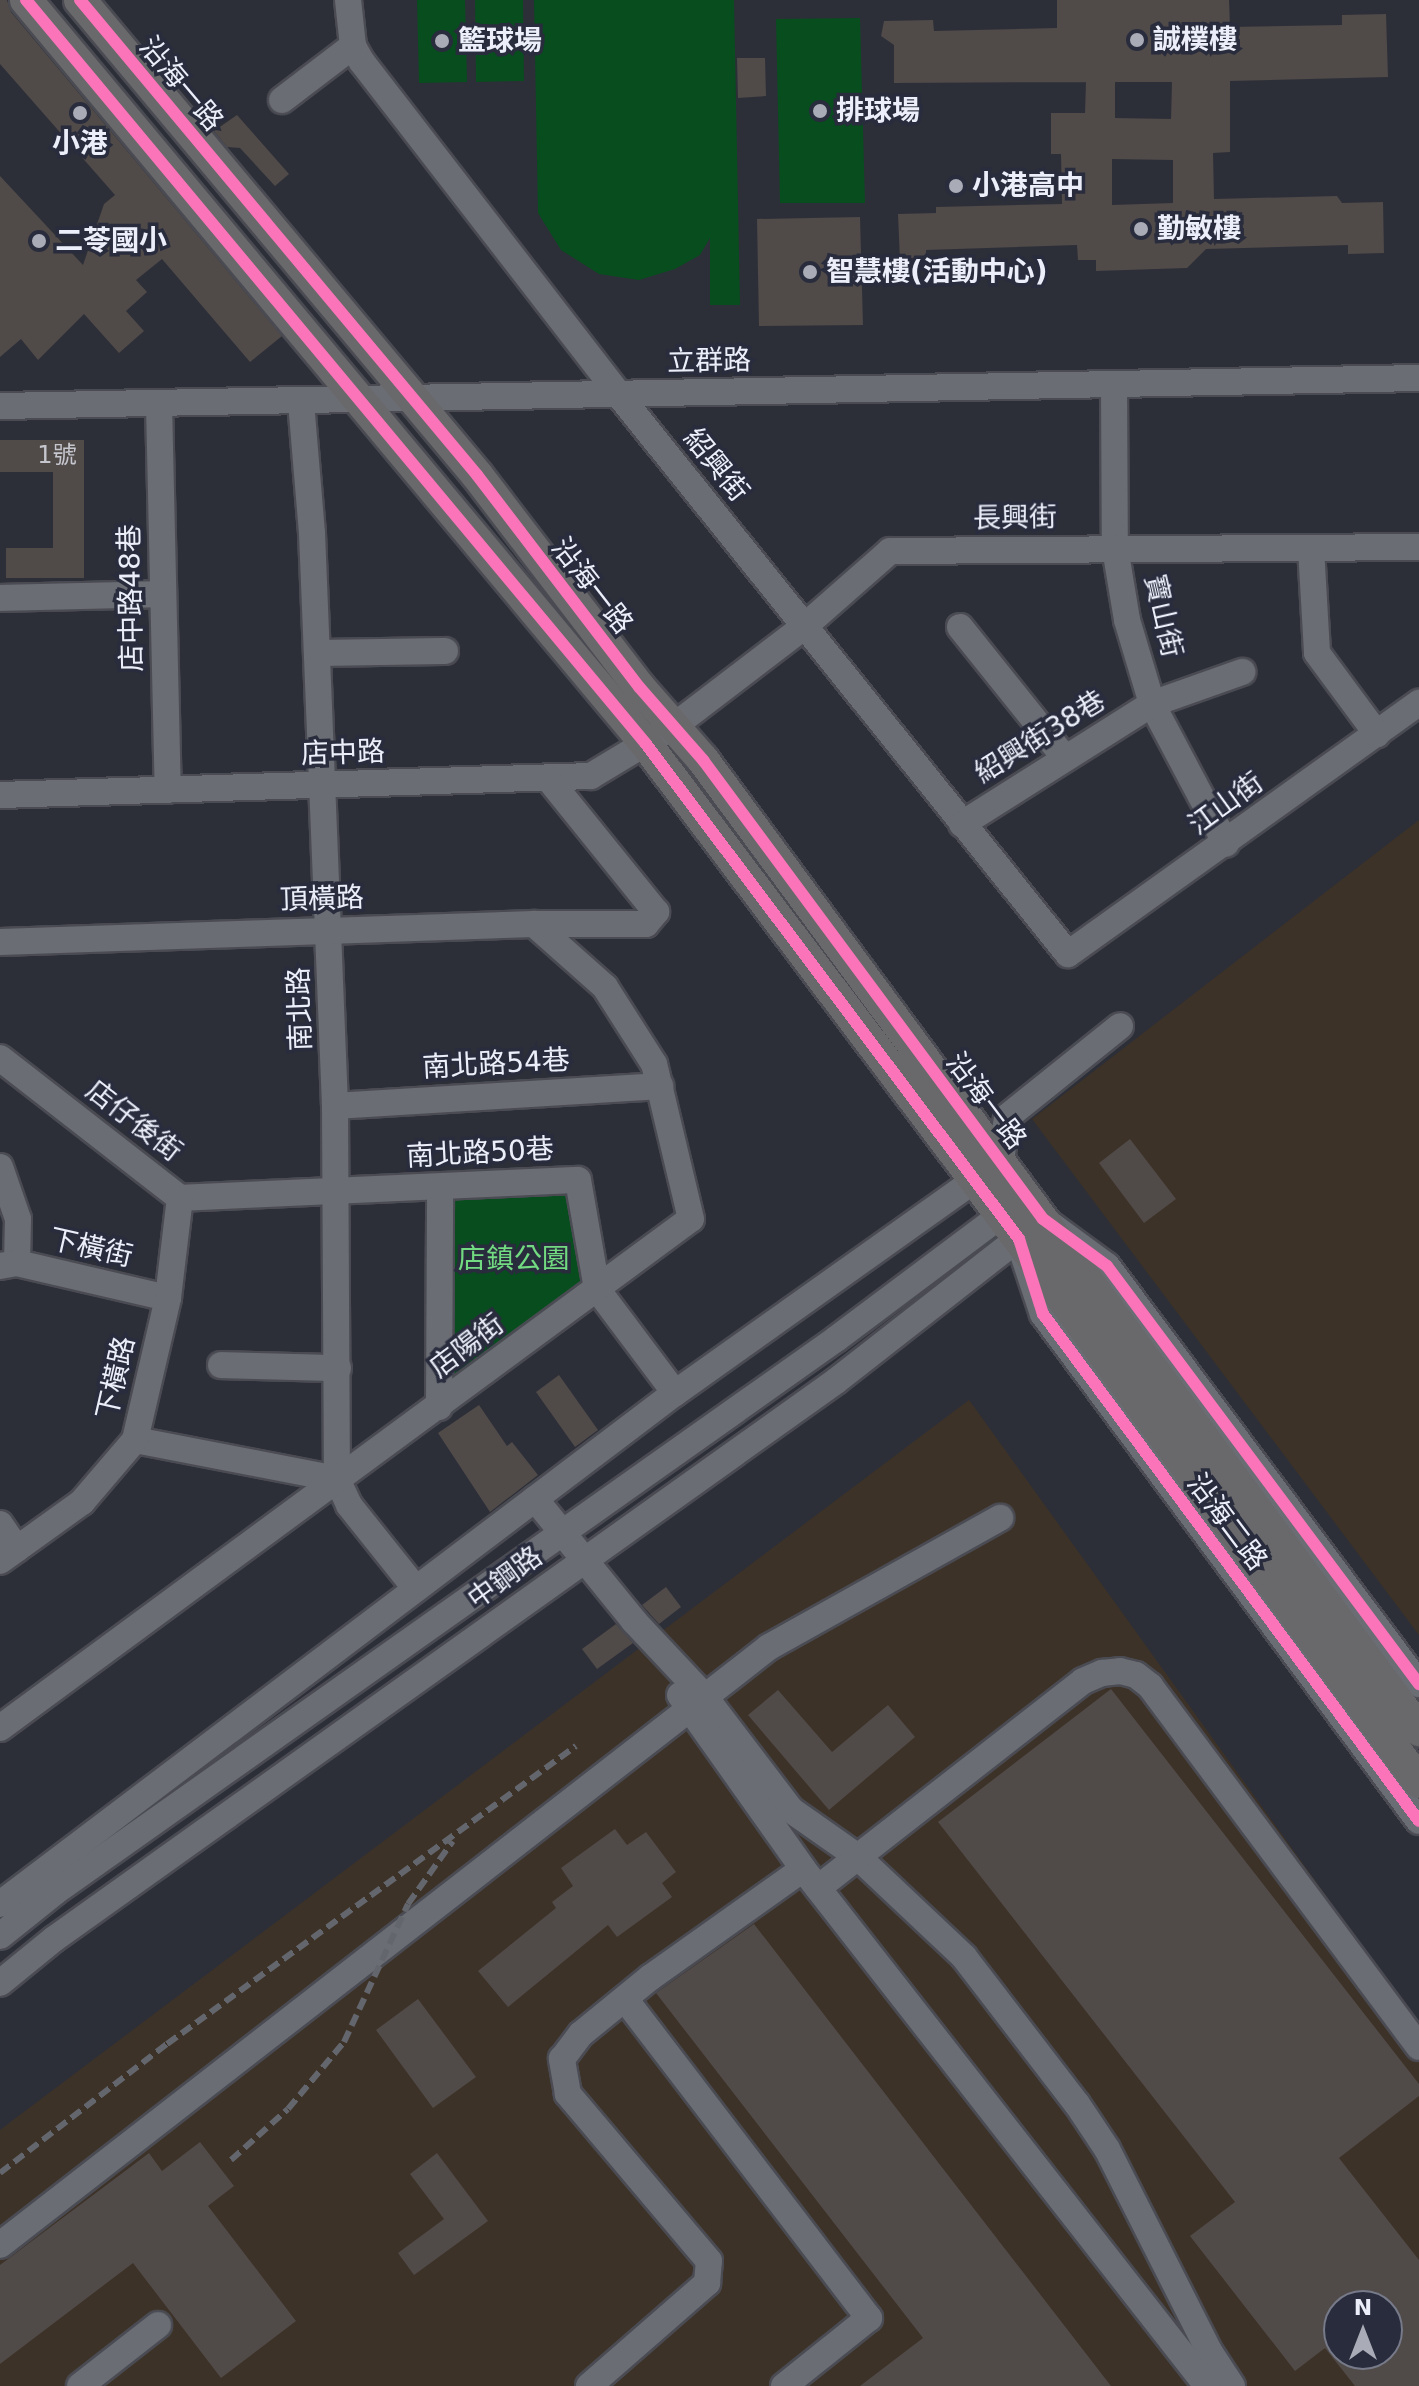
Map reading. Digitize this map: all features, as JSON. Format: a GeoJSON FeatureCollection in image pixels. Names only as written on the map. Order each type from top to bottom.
{"type":"FeatureCollection","features":[{"type":"Feature","properties":{"kind":"main road","name":"沿海一路"},"geometry":{"type":"LineString","coordinates":[[26,0],[646,744],[975,1180],[1022,1217]]}},
{"type":"Feature","properties":{"kind":"main road","name":"沿海一路"},"geometry":{"type":"LineString","coordinates":[[80,0],[411,400],[477,475],[703,760],[1001,1161],[1022,1217]]}},
{"type":"Feature","properties":{"kind":"main road","name":"沿海二路"},"geometry":{"type":"LineString","coordinates":[[1022,1217],[1419,1730]]}},
{"type":"Feature","properties":{"kind":"main road","name":"沿海二路"},"geometry":{"type":"LineString","coordinates":[[1022,1217],[1419,1782]]}},
{"type":"Feature","properties":{"kind":"street"},"geometry":{"type":"LineString","coordinates":[[282,100],[353,46],[348,0]]}},
{"type":"Feature","properties":{"kind":"street","name":"紹興街"},"geometry":{"type":"LineString","coordinates":[[353,46],[619,395],[1068,954]]}},
{"type":"Feature","properties":{"kind":"street","name":"立群路"},"geometry":{"type":"LineString","coordinates":[[0,406],[1419,378]]}},
{"type":"Feature","properties":{"kind":"street","name":"寶山街"},"geometry":{"type":"LineString","coordinates":[[1114,384],[1115,548],[1127,620],[1152,704],[1226,844]]}},
{"type":"Feature","properties":{"kind":"street","name":"南北路"},"geometry":{"type":"LineString","coordinates":[[301,402],[324,786],[335,1106],[337,1479],[349,1505],[416,1589]]}},
{"type":"Feature","properties":{"kind":"street","name":"店中路48巷"},"geometry":{"type":"LineString","coordinates":[[159,404],[168,790]]}},
{"type":"Feature","properties":{"kind":"street","name":"長興街"},"geometry":{"type":"LineString","coordinates":[[674,726],[805,626],[890,551],[1419,547]]}},
{"type":"Feature","properties":{"kind":"street"},"geometry":{"type":"LineString","coordinates":[[1311,548],[1317,653],[1377,734]]}},
{"type":"Feature","properties":{"kind":"street"},"geometry":{"type":"LineString","coordinates":[[0,598],[163,594]]}},
{"type":"Feature","properties":{"kind":"street"},"geometry":{"type":"LineString","coordinates":[[960,627],[1065,758]]}},
{"type":"Feature","properties":{"kind":"street"},"geometry":{"type":"LineString","coordinates":[[317,653],[445,651]]}},
{"type":"Feature","properties":{"kind":"street","name":"紹興街38巷"},"geometry":{"type":"LineString","coordinates":[[962,824],[1152,704],[1242,672]]}},
{"type":"Feature","properties":{"kind":"street","name":"江山街"},"geometry":{"type":"LineString","coordinates":[[1068,954],[1226,844],[1419,703]]}},
{"type":"Feature","properties":{"kind":"street","name":"店中路"},"geometry":{"type":"LineString","coordinates":[[0,795],[591,776],[674,726]]}},
{"type":"Feature","properties":{"kind":"street","name":"頂橫路"},"geometry":{"type":"LineString","coordinates":[[0,942],[534,924],[646,924],[656,912],[548,778]]}},
{"type":"Feature","properties":{"kind":"street","name":"店陽街"},"geometry":{"type":"LineString","coordinates":[[0,1728],[691,1219],[654,1064],[605,987],[534,924]]}},
{"type":"Feature","properties":{"kind":"street"},"geometry":{"type":"LineString","coordinates":[[1001,1161],[1007,1117],[1120,1026]]}},
{"type":"Feature","properties":{"kind":"street","name":"店仔後街"},"geometry":{"type":"LineString","coordinates":[[0,1058],[180,1198],[337,1193]]}},
{"type":"Feature","properties":{"kind":"street","name":"南北路54巷"},"geometry":{"type":"LineString","coordinates":[[335,1106],[660,1086]]}},
{"type":"Feature","properties":{"kind":"street","name":"中鋼路"},"geometry":{"type":"LineString","coordinates":[[0,1936],[12,1896],[675,1393],[1001,1161]]}},
{"type":"Feature","properties":{"kind":"street"},"geometry":{"type":"LineString","coordinates":[[0,1167],[18,1219],[8,1265]]}},
{"type":"Feature","properties":{"kind":"street","name":"南北路50巷"},"geometry":{"type":"LineString","coordinates":[[337,1193],[578,1180],[597,1289],[675,1393]]}},
{"type":"Feature","properties":{"kind":"street"},"geometry":{"type":"LineString","coordinates":[[439,1407],[440,1187]]}},
{"type":"Feature","properties":{"kind":"street","name":"下橫路"},"geometry":{"type":"LineString","coordinates":[[8,1555],[82,1502],[135,1440],[168,1298],[180,1198]]}},
{"type":"Feature","properties":{"kind":"street","name":"中鋼路"},"geometry":{"type":"LineString","coordinates":[[12,1896],[563,1532],[836,1339],[1022,1217]]}},
{"type":"Feature","properties":{"kind":"street","name":"中鋼路"},"geometry":{"type":"LineString","coordinates":[[0,1983],[54,1939],[836,1381],[1022,1217]]}},
{"type":"Feature","properties":{"kind":"street","name":"沿海二路"},"geometry":{"type":"LineString","coordinates":[[1022,1217],[1107,1266],[1419,1684]]}},
{"type":"Feature","properties":{"kind":"street","name":"沿海二路"},"geometry":{"type":"LineString","coordinates":[[1022,1217],[1043,1314],[1419,1821]]}},
{"type":"Feature","properties":{"kind":"street","name":"下橫街"},"geometry":{"type":"LineString","coordinates":[[8,1265],[168,1298]]}},
{"type":"Feature","properties":{"kind":"street"},"geometry":{"type":"LineString","coordinates":[[221,1365],[338,1368]]}},
{"type":"Feature","properties":{"kind":"street"},"geometry":{"type":"LineString","coordinates":[[135,1440],[337,1479]]}},
{"type":"Feature","properties":{"kind":"street"},"geometry":{"type":"LineString","coordinates":[[535,1499],[586,1559],[698,1704],[791,1810],[858,1857],[964,1957],[1077,2104],[1107,2149],[1209,2351],[1232,2386]]}},
{"type":"Feature","properties":{"kind":"street"},"geometry":{"type":"LineString","coordinates":[[0,2245],[769,1647],[1000,1518]]}},
{"type":"Feature","properties":{"kind":"street"},"geometry":{"type":"LineString","coordinates":[[0,1524],[8,1555]]}},
{"type":"Feature","properties":{"kind":"street"},"geometry":{"type":"LineString","coordinates":[[589,2386],[707,2283],[709,2261],[568,2094],[562,2059],[581,2034],[625,1999],[810,1879],[858,1857],[1083,1681],[1102,1673],[1120,1671],[1136,1675],[1150,1686],[1419,2047]]}},
{"type":"Feature","properties":{"kind":"street"},"geometry":{"type":"LineString","coordinates":[[698,1704],[810,1879],[1207,2386]]}},
{"type":"Feature","properties":{"kind":"street"},"geometry":{"type":"LineString","coordinates":[[12,1896],[54,1939]]}},
{"type":"Feature","properties":{"kind":"street"},"geometry":{"type":"LineString","coordinates":[[625,1999],[869,2318],[784,2386]]}},
{"type":"Feature","properties":{"kind":"street"},"geometry":{"type":"LineString","coordinates":[[80,2386],[158,2325]]}},
{"type":"Feature","properties":{"kind":"shaded area"},"geometry":{"type":"Polygon","coordinates":[[[1419,820],[1419,1635],[1032,1119],[1419,820]]]}},
{"type":"Feature","properties":{"kind":"shaded area"},"geometry":{"type":"Polygon","coordinates":[[[969,1400],[1419,2025],[1419,2386],[0,2386],[0,2130],[969,1400]]]}},
{"type":"Feature","properties":{"kind":"green space","name":"籃球場"},"geometry":{"type":"Polygon","coordinates":[[[417,0],[465,0],[467,82],[419,83],[417,0]]]}},
{"type":"Feature","properties":{"kind":"green space","name":"籃球場"},"geometry":{"type":"Polygon","coordinates":[[[475,0],[523,0],[524,81],[476,82],[475,0]]]}},
{"type":"Feature","properties":{"kind":"green space"},"geometry":{"type":"Polygon","coordinates":[[[534,0],[734,0],[740,305],[710,305],[710,238],[700,255],[675,269],[639,280],[599,274],[561,250],[538,213],[534,0]]]}},
{"type":"Feature","properties":{"kind":"green space","name":"排球場"},"geometry":{"type":"Polygon","coordinates":[[[860,18],[865,203],[780,203],[776,19],[860,18]]]}},
{"type":"Feature","properties":{"kind":"green space","name":"店鎮公園"},"geometry":{"type":"Polygon","coordinates":[[[571,1191],[584,1285],[449,1387],[452,1199],[571,1191]]]}},
{"type":"Feature","properties":{"kind":"building"},"geometry":{"type":"Polygon","coordinates":[[[0,0],[7,0],[11,12],[282,336],[250,362],[162,259],[136,280],[147,292],[126,311],[144,331],[119,353],[84,314],[38,360],[21,339],[0,357],[0,176],[83,265],[104,204],[115,195],[0,64],[0,0]]]}},
{"type":"Feature","properties":{"kind":"building"},"geometry":{"type":"Polygon","coordinates":[[[1057,0],[1229,0],[1230,27],[1342,25],[1342,15],[1386,14],[1388,77],[1230,81],[1230,152],[1213,153],[1214,199],[1337,196],[1342,203],[1383,202],[1384,253],[1348,254],[1348,245],[1206,249],[1187,268],[1096,271],[1096,260],[1078,260],[1077,245],[926,250],[926,260],[900,261],[898,214],[936,213],[936,207],[1062,204],[1061,154],[1051,154],[1051,113],[1085,113],[1086,82],[894,83],[894,45],[881,36],[884,21],[933,20],[934,31],[1057,28],[1057,0]],[[1115,82],[1115,118],[1171,119],[1172,82],[1115,82]],[[1112,159],[1112,205],[1173,203],[1173,160],[1112,159]]]}},
{"type":"Feature","properties":{"kind":"building"},"geometry":{"type":"Polygon","coordinates":[[[737,58],[765,58],[766,96],[738,98],[737,58]]]}},
{"type":"Feature","properties":{"kind":"building"},"geometry":{"type":"Polygon","coordinates":[[[237,115],[289,174],[275,186],[240,148],[227,147],[214,131],[237,115]]]}},
{"type":"Feature","properties":{"kind":"building","name":"智慧樓(活動中心)"},"geometry":{"type":"Polygon","coordinates":[[[860,217],[863,325],[759,326],[757,219],[860,217]]]}},
{"type":"Feature","properties":{"kind":"building"},"geometry":{"type":"Polygon","coordinates":[[[0,440],[84,440],[84,578],[6,578],[6,548],[53,548],[53,472],[0,472],[0,440]]]}},
{"type":"Feature","properties":{"kind":"building"},"geometry":{"type":"Polygon","coordinates":[[[1130,1139],[1176,1199],[1144,1223],[1099,1163],[1130,1139]]]}},
{"type":"Feature","properties":{"kind":"building"},"geometry":{"type":"Polygon","coordinates":[[[559,1375],[598,1430],[575,1447],[536,1392],[559,1375]]]}},
{"type":"Feature","properties":{"kind":"building"},"geometry":{"type":"Polygon","coordinates":[[[479,1405],[507,1446],[512,1442],[538,1475],[490,1512],[438,1433],[479,1405]]]}},
{"type":"Feature","properties":{"kind":"building"},"geometry":{"type":"Polygon","coordinates":[[[666,1587],[681,1607],[659,1624],[642,1605],[666,1587]]]}},
{"type":"Feature","properties":{"kind":"building"},"geometry":{"type":"Polygon","coordinates":[[[616,1624],[633,1643],[597,1669],[582,1649],[616,1624]]]}},
{"type":"Feature","properties":{"kind":"building"},"geometry":{"type":"Polygon","coordinates":[[[1111,1689],[1419,2084],[1419,2096],[1339,2158],[1419,2260],[1419,2386],[1355,2386],[1342,2370],[1403,2370],[1403,2290],[1323,2290],[1323,2350],[1295,2371],[1190,2236],[1235,2202],[938,1822],[1111,1689]]]}},
{"type":"Feature","properties":{"kind":"building"},"geometry":{"type":"Polygon","coordinates":[[[778,1690],[832,1752],[888,1705],[915,1737],[829,1810],[748,1715],[778,1690]]]}},
{"type":"Feature","properties":{"kind":"building"},"geometry":{"type":"Polygon","coordinates":[[[615,1829],[627,1845],[646,1832],[676,1872],[662,1883],[672,1897],[617,1937],[608,1925],[508,2007],[478,1971],[556,1908],[552,1902],[573,1886],[561,1868],[615,1829]]]}},
{"type":"Feature","properties":{"kind":"building"},"geometry":{"type":"Polygon","coordinates":[[[754,1924],[1111,2386],[860,2386],[923,2338],[656,1993],[754,1924]]]}},
{"type":"Feature","properties":{"kind":"building"},"geometry":{"type":"Polygon","coordinates":[[[418,1999],[476,2077],[433,2108],[376,2030],[418,1999]]]}},
{"type":"Feature","properties":{"kind":"building"},"geometry":{"type":"Polygon","coordinates":[[[200,2142],[234,2186],[208,2206],[296,2321],[221,2378],[133,2263],[0,2364],[0,2265],[149,2153],[162,2171],[200,2142]]]}},
{"type":"Feature","properties":{"kind":"building"},"geometry":{"type":"Polygon","coordinates":[[[437,2153],[488,2221],[414,2275],[398,2253],[444,2219],[410,2174],[437,2153]]]}},
{"type":"Feature","properties":{"kind":"railway"},"geometry":{"type":"LineString","coordinates":[[0,2173],[167,2044],[576,1746]]}},
{"type":"Feature","properties":{"kind":"railway"},"geometry":{"type":"LineString","coordinates":[[231,2160],[288,2109],[344,2042],[408,1904],[453,1841]]}},
{"type":"Feature","properties":{"kind":"cycle path"},"geometry":{"type":"LineString","coordinates":[[26,0],[646,744],[1019,1239],[1043,1314],[1419,1821]]}},
{"type":"Feature","properties":{"kind":"cycle path"},"geometry":{"type":"LineString","coordinates":[[80,0],[477,475],[640,688],[703,760],[1043,1219],[1107,1266],[1419,1684]]}},
{"type":"Feature","properties":{"kind":"place","name":"誠樸樓"},"geometry":{"type":"Point","coordinates":[1137,40]}},
{"type":"Feature","properties":{"kind":"place","name":"籃球場"},"geometry":{"type":"Point","coordinates":[442,41]}},
{"type":"Feature","properties":{"kind":"place","name":"排球場"},"geometry":{"type":"Point","coordinates":[820,111]}},
{"type":"Feature","properties":{"kind":"place","name":"小港"},"geometry":{"type":"Point","coordinates":[80,113]}},
{"type":"Feature","properties":{"kind":"place","name":"小港高中"},"geometry":{"type":"Point","coordinates":[956,186]}},
{"type":"Feature","properties":{"kind":"place","name":"勤敏樓"},"geometry":{"type":"Point","coordinates":[1141,229]}},
{"type":"Feature","properties":{"kind":"place","name":"二苓國小"},"geometry":{"type":"Point","coordinates":[39,241]}},
{"type":"Feature","properties":{"kind":"place","name":"智慧樓(活動中心)"},"geometry":{"type":"Point","coordinates":[810,272]}}]}
